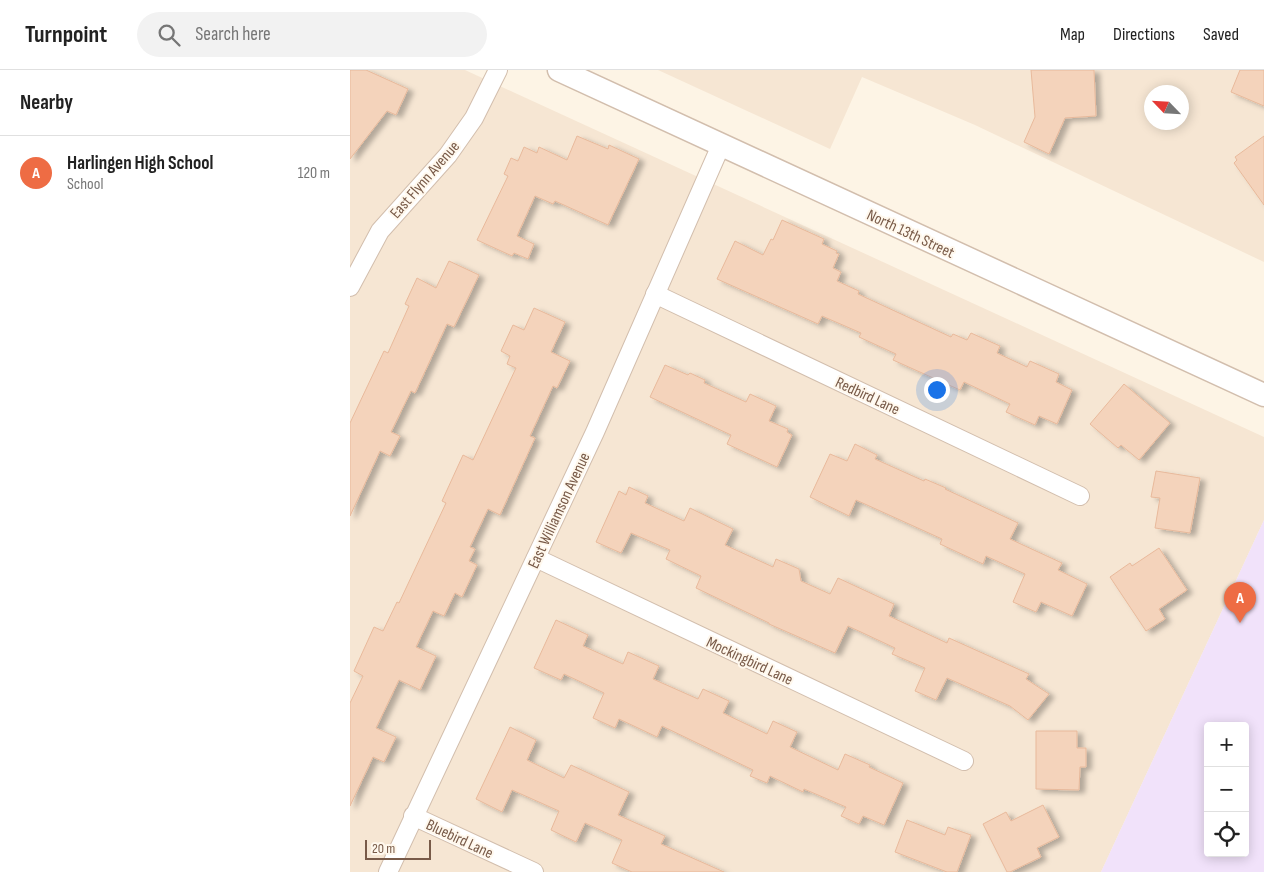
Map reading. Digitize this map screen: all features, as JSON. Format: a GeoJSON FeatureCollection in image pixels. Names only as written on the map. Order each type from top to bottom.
{"type":"FeatureCollection","features":[{"type":"Feature","properties":{"kind":"street","name":"East Flynn Avenue"},"geometry":{"type":"LineString","coordinates":[[350,287],[380,231],[448,155],[474,118],[498,70]]}},
{"type":"Feature","properties":{"kind":"street","name":"North 13th Street"},"geometry":{"type":"LineString","coordinates":[[559,70],[1264,395]]}},
{"type":"Feature","properties":{"kind":"street","name":"East Williamson Avenue"},"geometry":{"type":"LineString","coordinates":[[388,872],[595,432],[721,145]]}},
{"type":"Feature","properties":{"kind":"street","name":"Redbird Lane"},"geometry":{"type":"LineString","coordinates":[[655,294],[1080,496]]}},
{"type":"Feature","properties":{"kind":"street","name":"Mockingbird Lane"},"geometry":{"type":"LineString","coordinates":[[536,558],[964,761]]}},
{"type":"Feature","properties":{"kind":"street","name":"Bluebird Lane"},"geometry":{"type":"LineString","coordinates":[[413,816],[534,872]]}},
{"type":"Feature","properties":{"kind":"shaded area"},"geometry":{"type":"Polygon","coordinates":[[[350,70],[465,70],[1264,437],[1264,520],[1101,872],[350,872],[350,70]]]}},
{"type":"Feature","properties":{"kind":"shaded area"},"geometry":{"type":"Polygon","coordinates":[[[658,70],[1264,70],[1264,262],[975,125],[862,77],[830,149],[658,70]]]}},
{"type":"Feature","properties":{"kind":"shaded area"},"geometry":{"type":"Polygon","coordinates":[[[1264,520],[1264,872],[1101,872],[1264,520]]]}},
{"type":"Feature","properties":{"kind":"building"},"geometry":{"type":"Polygon","coordinates":[[[350,70],[366,70],[408,89],[396,115],[387,111],[350,159],[350,70]]]}},
{"type":"Feature","properties":{"kind":"building"},"geometry":{"type":"Polygon","coordinates":[[[1031,70],[1094,70],[1096,116],[1065,118],[1049,154],[1024,142],[1035,117],[1031,70]]]}},
{"type":"Feature","properties":{"kind":"building"},"geometry":{"type":"Polygon","coordinates":[[[1240,70],[1264,70],[1264,106],[1231,92],[1240,70]]]}},
{"type":"Feature","properties":{"kind":"building"},"geometry":{"type":"Polygon","coordinates":[[[577,136],[608,149],[609,145],[639,159],[608,225],[555,201],[553,204],[535,196],[517,236],[534,244],[528,259],[514,253],[512,256],[477,240],[508,176],[504,174],[511,158],[518,161],[524,147],[537,153],[539,147],[567,160],[577,136]]]}},
{"type":"Feature","properties":{"kind":"building"},"geometry":{"type":"Polygon","coordinates":[[[1264,136],[1264,205],[1234,163],[1237,160],[1235,157],[1264,136]]]}},
{"type":"Feature","properties":{"kind":"building"},"geometry":{"type":"Polygon","coordinates":[[[782,220],[824,239],[822,244],[837,251],[836,253],[839,254],[833,268],[841,272],[837,281],[859,291],[858,294],[951,337],[953,334],[967,340],[971,333],[1000,346],[997,353],[1027,367],[1030,361],[1059,374],[1056,382],[1072,390],[1057,424],[1039,416],[1035,425],[1006,412],[1010,404],[964,382],[960,390],[893,360],[896,354],[859,337],[861,333],[822,316],[818,324],[717,279],[735,241],[763,255],[771,239],[773,240],[782,220]]]}},
{"type":"Feature","properties":{"kind":"building"},"geometry":{"type":"Polygon","coordinates":[[[449,261],[479,275],[454,327],[447,324],[415,393],[411,391],[391,432],[400,436],[390,456],[380,451],[350,516],[350,423],[384,351],[388,353],[409,306],[405,304],[417,278],[436,288],[449,261]]]}},
{"type":"Feature","properties":{"kind":"building"},"geometry":{"type":"Polygon","coordinates":[[[534,308],[565,322],[551,352],[570,361],[557,388],[553,386],[530,436],[535,438],[500,515],[488,509],[470,547],[475,549],[469,561],[477,565],[462,597],[455,593],[444,616],[433,611],[416,647],[436,656],[420,690],[399,680],[376,728],[396,737],[384,762],[373,757],[350,806],[350,703],[363,676],[354,671],[374,627],[383,631],[397,602],[399,603],[446,503],[442,501],[463,455],[473,460],[516,368],[507,364],[510,356],[501,351],[513,325],[524,330],[534,308]]]}},
{"type":"Feature","properties":{"kind":"building"},"geometry":{"type":"Polygon","coordinates":[[[665,365],[688,375],[690,373],[705,380],[704,383],[746,402],[750,394],[776,406],[769,421],[788,429],[787,432],[792,435],[777,467],[727,444],[731,435],[650,397],[665,365]]]}},
{"type":"Feature","properties":{"kind":"building"},"geometry":{"type":"Polygon","coordinates":[[[1124,384],[1170,423],[1139,460],[1121,445],[1118,448],[1090,424],[1124,384]]]}},
{"type":"Feature","properties":{"kind":"building"},"geometry":{"type":"Polygon","coordinates":[[[855,444],[877,455],[875,459],[924,481],[925,479],[946,488],[1018,523],[1010,539],[1062,563],[1058,570],[1087,584],[1072,616],[1041,602],[1036,612],[1013,602],[1025,574],[986,556],[983,564],[940,544],[942,539],[856,500],[849,516],[810,497],[830,454],[847,461],[855,444]]]}},
{"type":"Feature","properties":{"kind":"building"},"geometry":{"type":"Polygon","coordinates":[[[1156,471],[1200,478],[1190,533],[1155,528],[1160,498],[1151,497],[1156,471]]]}},
{"type":"Feature","properties":{"kind":"building"},"geometry":{"type":"Polygon","coordinates":[[[629,487],[648,496],[645,503],[684,521],[690,508],[733,529],[725,545],[773,567],[776,559],[799,569],[801,581],[830,594],[838,578],[894,604],[889,616],[947,643],[949,638],[1029,674],[1026,679],[1049,694],[1028,720],[1010,706],[947,678],[936,700],[915,691],[925,668],[892,654],[895,648],[848,626],[835,653],[769,624],[696,588],[701,576],[666,559],[670,550],[631,533],[621,553],[596,542],[619,491],[626,495],[629,487]]]}},
{"type":"Feature","properties":{"kind":"building"},"geometry":{"type":"Polygon","coordinates":[[[1159,548],[1187,590],[1159,609],[1165,619],[1146,631],[1110,577],[1130,563],[1132,566],[1159,548]]]}},
{"type":"Feature","properties":{"kind":"building"},"geometry":{"type":"Polygon","coordinates":[[[556,620],[588,635],[583,646],[623,664],[628,652],[659,666],[653,679],[698,699],[703,689],[729,701],[723,713],[767,734],[773,721],[797,732],[790,747],[838,770],[845,754],[903,783],[884,825],[863,816],[859,824],[841,816],[846,807],[804,789],[803,792],[770,776],[767,783],[750,776],[753,770],[662,726],[657,737],[619,719],[615,728],[593,718],[604,693],[564,674],[561,680],[534,668],[556,620]]]}},
{"type":"Feature","properties":{"kind":"building"},"geometry":{"type":"Polygon","coordinates":[[[510,727],[536,740],[527,760],[564,778],[571,765],[629,792],[618,815],[665,836],[661,844],[724,872],[632,872],[612,863],[622,840],[585,823],[576,842],[551,830],[559,811],[512,790],[502,812],[476,799],[510,727]]]}},
{"type":"Feature","properties":{"kind":"building"},"geometry":{"type":"Polygon","coordinates":[[[1036,731],[1077,731],[1077,748],[1086,748],[1086,767],[1080,767],[1079,790],[1036,789],[1036,731]]]}},
{"type":"Feature","properties":{"kind":"building"},"geometry":{"type":"Polygon","coordinates":[[[1043,805],[1059,837],[1037,848],[1041,857],[1007,872],[983,824],[1006,812],[1011,821],[1043,805]]]}},
{"type":"Feature","properties":{"kind":"building"},"geometry":{"type":"Polygon","coordinates":[[[907,820],[945,835],[948,827],[971,835],[957,872],[947,872],[895,852],[907,820]]]}},
{"type":"Feature","properties":{"kind":"place","name":"Harlingen High School"},"geometry":{"type":"Point","coordinates":[1240,623]}}]}
